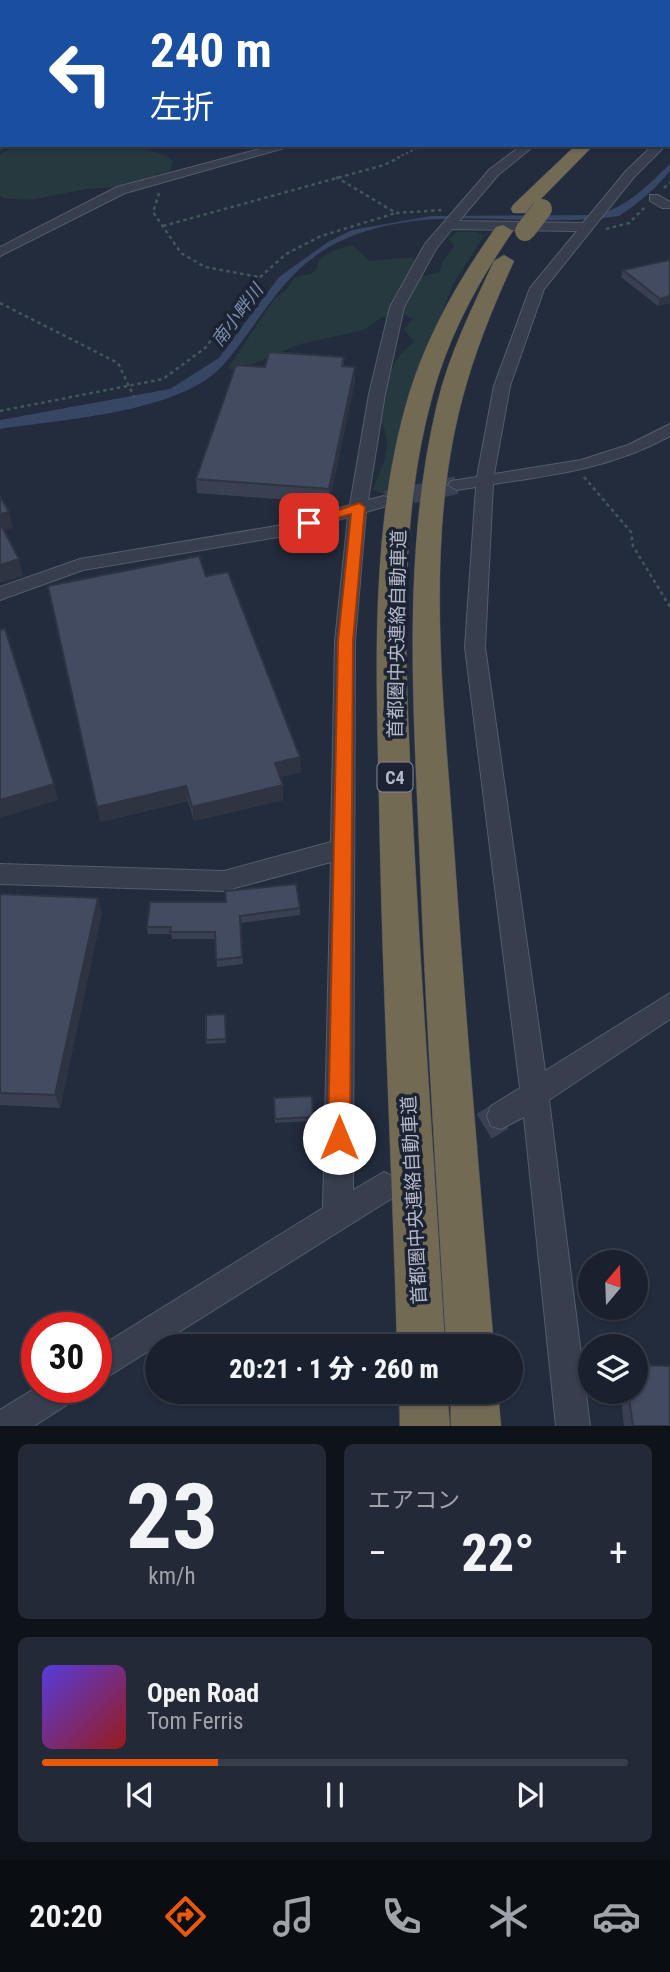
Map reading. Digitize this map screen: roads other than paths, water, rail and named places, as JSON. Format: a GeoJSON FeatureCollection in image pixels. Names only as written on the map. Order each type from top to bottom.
{"type":"FeatureCollection","features":[{"type":"Feature","properties":{"kind":"highway","name":"首都圏中央連絡自動車道"},"geometry":{"type":"LineString","coordinates":[[420,1334],[398,892],[393,681],[400,515],[414,421],[446,325],[466,287],[584,147]]}},
{"type":"Feature","properties":{"kind":"highway","name":"首都圏中央連絡自動車道"},"geometry":{"type":"LineString","coordinates":[[469,1334],[439,892],[428,684],[430,516],[435,468],[455,373],[488,290],[522,220],[604,147]]}},
{"type":"Feature","properties":{"kind":"highway"},"geometry":{"type":"LineString","coordinates":[[424,1404],[425,1426]]}},
{"type":"Feature","properties":{"kind":"highway"},"geometry":{"type":"LineString","coordinates":[[475,1404],[476,1426]]}},
{"type":"Feature","properties":{"kind":"street"},"geometry":{"type":"LineString","coordinates":[[0,252],[121,190],[281,147]]}},
{"type":"Feature","properties":{"kind":"street"},"geometry":{"type":"LineString","coordinates":[[338,1216],[345,641],[359,507],[377,394],[397,307],[430,247],[494,172],[526,147]]}},
{"type":"Feature","properties":{"kind":"street"},"geometry":{"type":"LineString","coordinates":[[573,1426],[535,1094],[475,647],[485,479],[502,386],[537,288],[630,174],[659,147]]}},
{"type":"Feature","properties":{"kind":"street"},"geometry":{"type":"LineString","coordinates":[[457,217],[582,230]]}},
{"type":"Feature","properties":{"kind":"street"},"geometry":{"type":"LineString","coordinates":[[457,485],[574,467],[634,449],[670,429]]}},
{"type":"Feature","properties":{"kind":"street"},"geometry":{"type":"LineString","coordinates":[[0,594],[80,565],[284,530],[384,501]]}},
{"type":"Feature","properties":{"kind":"street"},"geometry":{"type":"LineString","coordinates":[[0,874],[225,881],[342,849]]}},
{"type":"Feature","properties":{"kind":"street"},"geometry":{"type":"LineString","coordinates":[[501,1116],[670,1005]]}},
{"type":"Feature","properties":{"kind":"street"},"geometry":{"type":"LineString","coordinates":[[112,1358],[384,1187]]}},
{"type":"Feature","properties":{"kind":"street"},"geometry":{"type":"LineString","coordinates":[[4,1426],[41,1403]]}},
{"type":"Feature","properties":{"kind":"water"},"geometry":{"type":"Polygon","coordinates":[[[670,164],[670,171],[659,184],[619,216],[551,220],[481,218],[411,221],[345,239],[306,263],[291,278],[225,363],[206,380],[181,393],[120,411],[0,429],[0,420],[170,389],[219,358],[279,277],[328,242],[352,230],[431,216],[593,215],[625,202],[670,164]]]}},
{"type":"Feature","properties":{"kind":"tunnel"},"geometry":{"type":"LineString","coordinates":[[386,500],[457,485]]}},
{"type":"Feature","properties":{"kind":"tunnel"},"geometry":{"type":"LineString","coordinates":[[409,1172],[501,1116]]}},
{"type":"Feature","properties":{"kind":"water label","name":"南小畔川"},"geometry":{"type":"Point","coordinates":[237,315]}}]}
